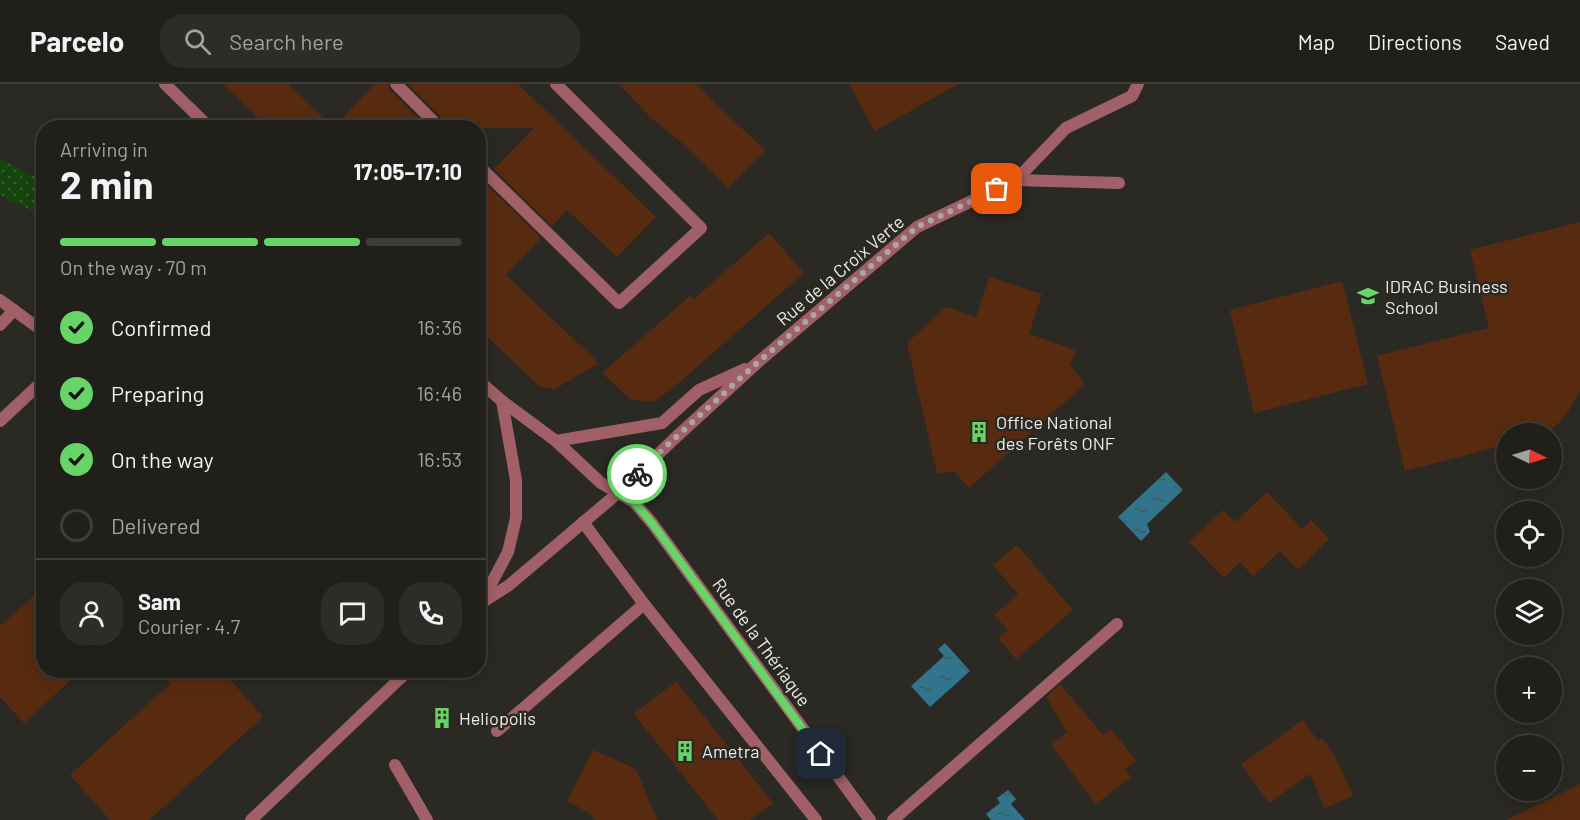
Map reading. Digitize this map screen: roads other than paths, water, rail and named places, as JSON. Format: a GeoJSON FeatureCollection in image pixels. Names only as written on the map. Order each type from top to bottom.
{"type":"FeatureCollection","features":[{"type":"Feature","properties":{"kind":"street"},"geometry":{"type":"LineString","coordinates":[[396,84],[432,120]]}},
{"type":"Feature","properties":{"kind":"street"},"geometry":{"type":"LineString","coordinates":[[486,173],[619,303],[701,228],[556,84]]}},
{"type":"Feature","properties":{"kind":"street"},"geometry":{"type":"LineString","coordinates":[[1016,180],[1066,128],[1132,96],[1138,84]]}},
{"type":"Feature","properties":{"kind":"street"},"geometry":{"type":"LineString","coordinates":[[174,87],[203,120]]}},
{"type":"Feature","properties":{"kind":"street"},"geometry":{"type":"LineString","coordinates":[[1016,180],[1119,183]]}},
{"type":"Feature","properties":{"kind":"street","name":"Rue de la Croix Verte"},"geometry":{"type":"LineString","coordinates":[[486,599],[508,586],[618,493],[757,363],[917,227],[1016,180]]}},
{"type":"Feature","properties":{"kind":"street"},"geometry":{"type":"LineString","coordinates":[[0,300],[36,326]]}},
{"type":"Feature","properties":{"kind":"street"},"geometry":{"type":"LineString","coordinates":[[0,325],[14,310]]}},
{"type":"Feature","properties":{"kind":"street","name":"Rue de la Croix Verte"},"geometry":{"type":"LineString","coordinates":[[556,441],[662,423],[699,390],[757,363]]}},
{"type":"Feature","properties":{"kind":"street"},"geometry":{"type":"LineString","coordinates":[[0,421],[36,387]]}},
{"type":"Feature","properties":{"kind":"street"},"geometry":{"type":"LineString","coordinates":[[486,387],[556,441],[601,483],[618,493]]}},
{"type":"Feature","properties":{"kind":"street","name":"Rue de la Croix Verte"},"geometry":{"type":"LineString","coordinates":[[486,592],[508,552],[516,518],[516,480],[502,401]]}},
{"type":"Feature","properties":{"kind":"street","name":"Rue de la Thériaque"},"geometry":{"type":"LineString","coordinates":[[618,493],[634,502],[652,523],[870,820]]}},
{"type":"Feature","properties":{"kind":"street"},"geometry":{"type":"LineString","coordinates":[[583,522],[644,604],[816,820]]}},
{"type":"Feature","properties":{"kind":"street"},"geometry":{"type":"LineString","coordinates":[[497,731],[644,604]]}},
{"type":"Feature","properties":{"kind":"street"},"geometry":{"type":"LineString","coordinates":[[893,820],[1118,624]]}},
{"type":"Feature","properties":{"kind":"street"},"geometry":{"type":"LineString","coordinates":[[251,820],[401,678]]}},
{"type":"Feature","properties":{"kind":"street"},"geometry":{"type":"LineString","coordinates":[[395,765],[427,820]]}},
{"type":"Feature","properties":{"kind":"water"},"geometry":{"type":"Polygon","coordinates":[[[1166,472],[1183,490],[1147,524],[1150,532],[1141,541],[1118,517],[1166,472]]]}},
{"type":"Feature","properties":{"kind":"water"},"geometry":{"type":"Polygon","coordinates":[[[945,643],[970,671],[930,707],[911,686],[944,656],[938,649],[945,643]]]}},
{"type":"Feature","properties":{"kind":"water"},"geometry":{"type":"Polygon","coordinates":[[[1008,790],[1016,799],[1011,804],[1025,820],[991,820],[986,814],[1000,803],[997,798],[1008,790]]]}},
{"type":"Feature","properties":{"kind":"place","name":"IDRAC Business School"},"geometry":{"type":"Point","coordinates":[1368,296]}},
{"type":"Feature","properties":{"kind":"place","name":"Office National des Forêts ONF"},"geometry":{"type":"Point","coordinates":[979,432]}},
{"type":"Feature","properties":{"kind":"place","name":"Heliopolis"},"geometry":{"type":"Point","coordinates":[442,718]}},
{"type":"Feature","properties":{"kind":"place","name":"Ametra"},"geometry":{"type":"Point","coordinates":[685,751]}}]}
